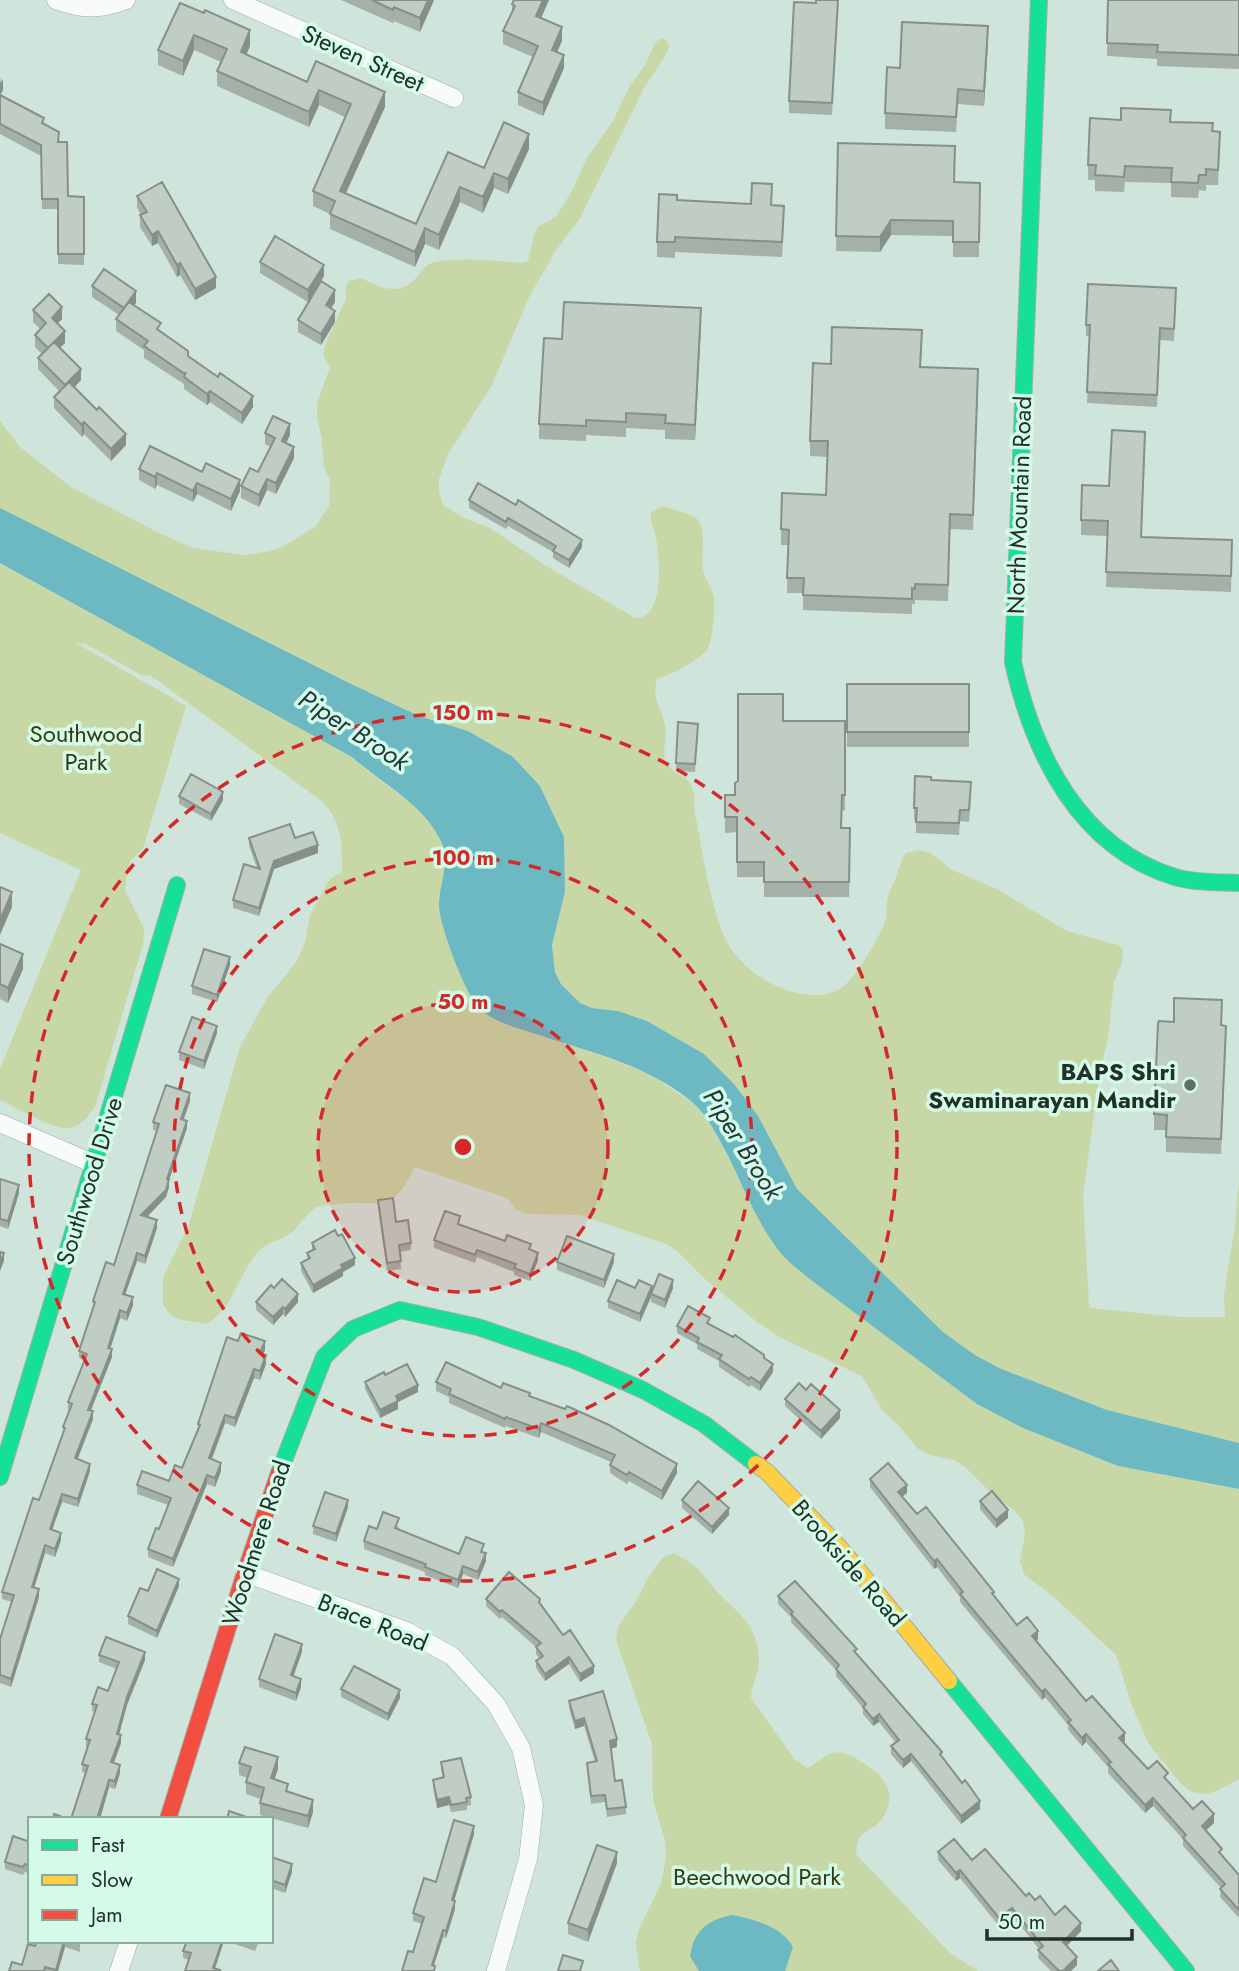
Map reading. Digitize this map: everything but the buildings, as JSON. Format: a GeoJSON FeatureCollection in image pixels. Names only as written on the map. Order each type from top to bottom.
{"type":"FeatureCollection","features":[{"type":"Feature","properties":{"kind":"street"},"geometry":{"type":"LineString","coordinates":[[56,0],[75,7],[104,8],[126,0]]}},
{"type":"Feature","properties":{"kind":"street","name":"Steven Street"},"geometry":{"type":"LineString","coordinates":[[233,0],[454,98]]}},
{"type":"Feature","properties":{"kind":"street","name":"North Mountain Road"},"geometry":{"type":"LineString","coordinates":[[1039,0],[1014,610],[1013,662],[1017,689],[1035,738],[1072,805],[1105,841],[1134,860],[1175,877],[1239,883]]}},
{"type":"Feature","properties":{"kind":"street","name":"Southwood Drive"},"geometry":{"type":"LineString","coordinates":[[0,1477],[177,885]]}},
{"type":"Feature","properties":{"kind":"street"},"geometry":{"type":"LineString","coordinates":[[0,1123],[94,1164]]}},
{"type":"Feature","properties":{"kind":"street","name":"Woodmere Road"},"geometry":{"type":"LineString","coordinates":[[168,1817],[245,1573],[286,1454],[324,1357],[353,1329],[400,1310]]}},
{"type":"Feature","properties":{"kind":"street","name":"Brookside Road"},"geometry":{"type":"LineString","coordinates":[[400,1310],[478,1327],[574,1360],[620,1380],[704,1424],[768,1472],[840,1548],[1186,1971]]}},
{"type":"Feature","properties":{"kind":"street","name":"Brace Road"},"geometry":{"type":"LineString","coordinates":[[245,1573],[405,1631],[452,1656],[496,1704],[521,1748],[534,1805],[528,1859],[496,1971]]}},
{"type":"Feature","properties":{"kind":"street"},"geometry":{"type":"LineString","coordinates":[[120,1971],[128,1943]]}},
{"type":"Feature","properties":{"kind":"green space"},"geometry":{"type":"Polygon","coordinates":[[[661,38],[666,40],[669,47],[667,53],[644,88],[580,218],[555,252],[529,297],[492,385],[448,454],[439,479],[443,505],[464,518],[490,528],[543,564],[635,618],[645,616],[651,609],[658,586],[657,548],[651,512],[663,506],[698,520],[703,540],[704,574],[714,599],[710,644],[704,653],[692,662],[657,679],[655,693],[666,729],[666,762],[690,783],[693,790],[704,863],[718,919],[730,947],[742,962],[758,975],[775,986],[807,994],[827,994],[845,985],[880,933],[886,917],[889,895],[904,856],[919,850],[931,853],[952,870],[995,888],[1067,931],[1117,945],[1123,950],[1122,963],[1114,982],[1083,1195],[1089,1305],[1090,1308],[1179,1317],[1225,1317],[1224,1295],[1239,1179],[1239,1443],[1107,1410],[999,1368],[975,1355],[943,1332],[797,1189],[704,1054],[647,1021],[618,1011],[592,1008],[580,1003],[561,984],[555,972],[552,945],[565,892],[564,837],[540,786],[513,757],[468,731],[419,716],[349,683],[0,508],[0,421],[20,447],[71,487],[193,548],[244,555],[270,551],[282,547],[315,527],[329,506],[330,480],[324,467],[317,416],[317,403],[330,367],[323,355],[346,299],[346,286],[349,281],[361,278],[382,287],[396,289],[409,284],[426,266],[435,262],[528,261],[535,231],[556,217],[587,158],[613,121],[630,86],[645,65],[655,43],[661,38]]]}},
{"type":"Feature","properties":{"kind":"green space","name":"Southwood Park"},"geometry":{"type":"Polygon","coordinates":[[[0,563],[352,757],[411,803],[431,823],[444,848],[446,874],[439,906],[606,1057],[651,1075],[694,1104],[710,1123],[771,1239],[787,1260],[977,1404],[1023,1428],[1118,1466],[1239,1489],[1239,1779],[1205,1794],[1192,1792],[1182,1785],[1148,1743],[1132,1706],[1116,1655],[1055,1598],[1024,1574],[1020,1561],[1025,1534],[1023,1521],[1014,1510],[954,1460],[929,1455],[918,1449],[882,1410],[862,1376],[779,1337],[757,1322],[666,1244],[580,1215],[527,1214],[515,1209],[507,1198],[415,1167],[399,1193],[392,1199],[376,1203],[326,1205],[312,1210],[293,1231],[257,1253],[227,1305],[208,1324],[170,1315],[163,1304],[163,1277],[188,1227],[240,1047],[267,998],[300,954],[310,915],[330,879],[342,872],[340,834],[334,818],[323,802],[150,675],[143,676],[86,644],[76,643],[186,706],[143,849],[131,860],[127,871],[125,890],[144,929],[143,944],[95,1107],[78,1125],[62,1128],[0,1100],[0,1069],[81,870],[0,833],[0,563]]]}},
{"type":"Feature","properties":{"kind":"green space","name":"Beechwood Park"},"geometry":{"type":"Polygon","coordinates":[[[674,1553],[697,1568],[753,1632],[759,1661],[751,1698],[795,1760],[807,1768],[830,1754],[846,1754],[875,1771],[885,1782],[889,1796],[887,1810],[879,1822],[862,1835],[856,1854],[950,1953],[978,1971],[640,1971],[636,1943],[639,1929],[661,1884],[666,1857],[665,1841],[653,1800],[652,1744],[616,1640],[618,1627],[647,1580],[662,1558],[674,1553]]]}},
{"type":"Feature","properties":{"kind":"water","name":"Piper Brook"},"geometry":{"type":"Polygon","coordinates":[[[0,508],[349,683],[419,716],[468,731],[513,757],[540,786],[564,837],[565,892],[552,945],[555,972],[561,984],[580,1003],[592,1008],[618,1011],[647,1021],[704,1054],[734,1084],[758,1116],[797,1189],[943,1332],[999,1368],[1107,1410],[1239,1443],[1239,1489],[1118,1466],[1023,1428],[977,1404],[807,1277],[787,1260],[769,1237],[716,1133],[692,1102],[658,1079],[639,1070],[510,1026],[480,1009],[467,990],[440,916],[445,864],[443,848],[432,826],[412,804],[352,757],[0,563],[0,508]]]}},
{"type":"Feature","properties":{"kind":"water"},"geometry":{"type":"Polygon","coordinates":[[[732,1915],[767,1925],[788,1940],[793,1947],[785,1971],[699,1971],[690,1956],[698,1933],[715,1920],[732,1915]]]}},
{"type":"Feature","properties":{"kind":"traffic: fast"},"geometry":{"type":"LineString","coordinates":[[1039,0],[1013,662],[1033,730],[1066,793],[1087,820],[1112,844],[1141,863],[1183,879],[1239,883]]}},
{"type":"Feature","properties":{"kind":"traffic: fast"},"geometry":{"type":"LineString","coordinates":[[0,1477],[177,885]]}},
{"type":"Feature","properties":{"kind":"traffic: fast"},"geometry":{"type":"LineString","coordinates":[[279,1473],[324,1357],[353,1329],[400,1310],[478,1327],[574,1360],[643,1390],[704,1424],[756,1464]]}},
{"type":"Feature","properties":{"kind":"traffic: fast"},"geometry":{"type":"LineString","coordinates":[[949,1681],[1186,1971]]}},
{"type":"Feature","properties":{"kind":"traffic: slow"},"geometry":{"type":"LineString","coordinates":[[756,1464],[767,1472],[840,1548],[949,1681]]}},
{"type":"Feature","properties":{"kind":"traffic: jam"},"geometry":{"type":"LineString","coordinates":[[169,1817],[279,1473]]}},
{"type":"Feature","properties":{"kind":"place","name":"BAPS Shri Swaminarayan Mandir"},"geometry":{"type":"Point","coordinates":[1190,1085]}}]}
